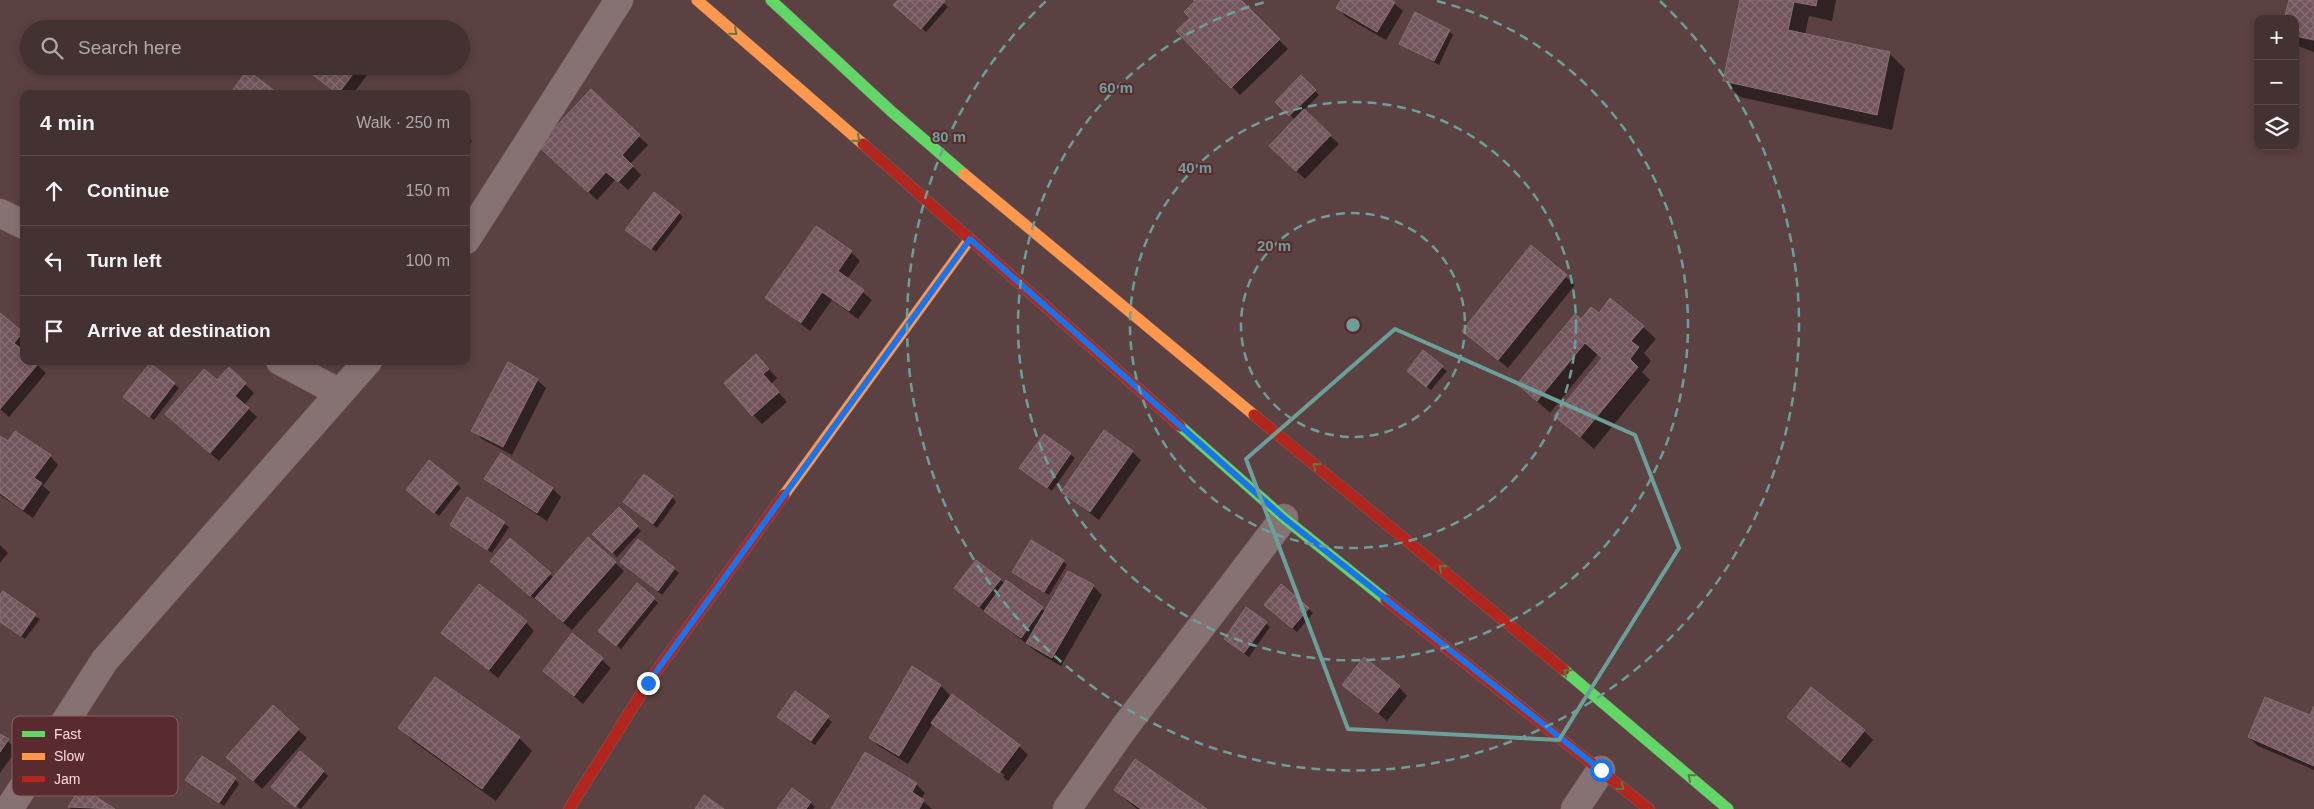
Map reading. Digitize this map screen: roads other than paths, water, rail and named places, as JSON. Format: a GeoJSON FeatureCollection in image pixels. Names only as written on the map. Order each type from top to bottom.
{"type":"FeatureCollection","features":[{"type":"Feature","properties":{"kind":"street"},"geometry":{"type":"LineString","coordinates":[[470,234],[619,0]]}},
{"type":"Feature","properties":{"kind":"street"},"geometry":{"type":"LineString","coordinates":[[697,0],[1284,518],[1649,809]]}},
{"type":"Feature","properties":{"kind":"street"},"geometry":{"type":"LineString","coordinates":[[771,0],[932,147],[1296,450],[1490,607],[1728,809]]}},
{"type":"Feature","properties":{"kind":"street"},"geometry":{"type":"LineString","coordinates":[[0,213],[20,223]]}},
{"type":"Feature","properties":{"kind":"street"},"geometry":{"type":"LineString","coordinates":[[569,809],[648,683],[970,239]]}},
{"type":"Feature","properties":{"kind":"street"},"geometry":{"type":"LineString","coordinates":[[288,365],[340,393]]}},
{"type":"Feature","properties":{"kind":"street"},"geometry":{"type":"LineString","coordinates":[[69,716],[105,660],[364,365]]}},
{"type":"Feature","properties":{"kind":"street"},"geometry":{"type":"LineString","coordinates":[[1067,809],[1124,728],[1284,518]]}},
{"type":"Feature","properties":{"kind":"street"},"geometry":{"type":"LineString","coordinates":[[1575,809],[1601,770]]}},
{"type":"Feature","properties":{"kind":"street"},"geometry":{"type":"LineString","coordinates":[[9,809],[17,796]]}}]}
